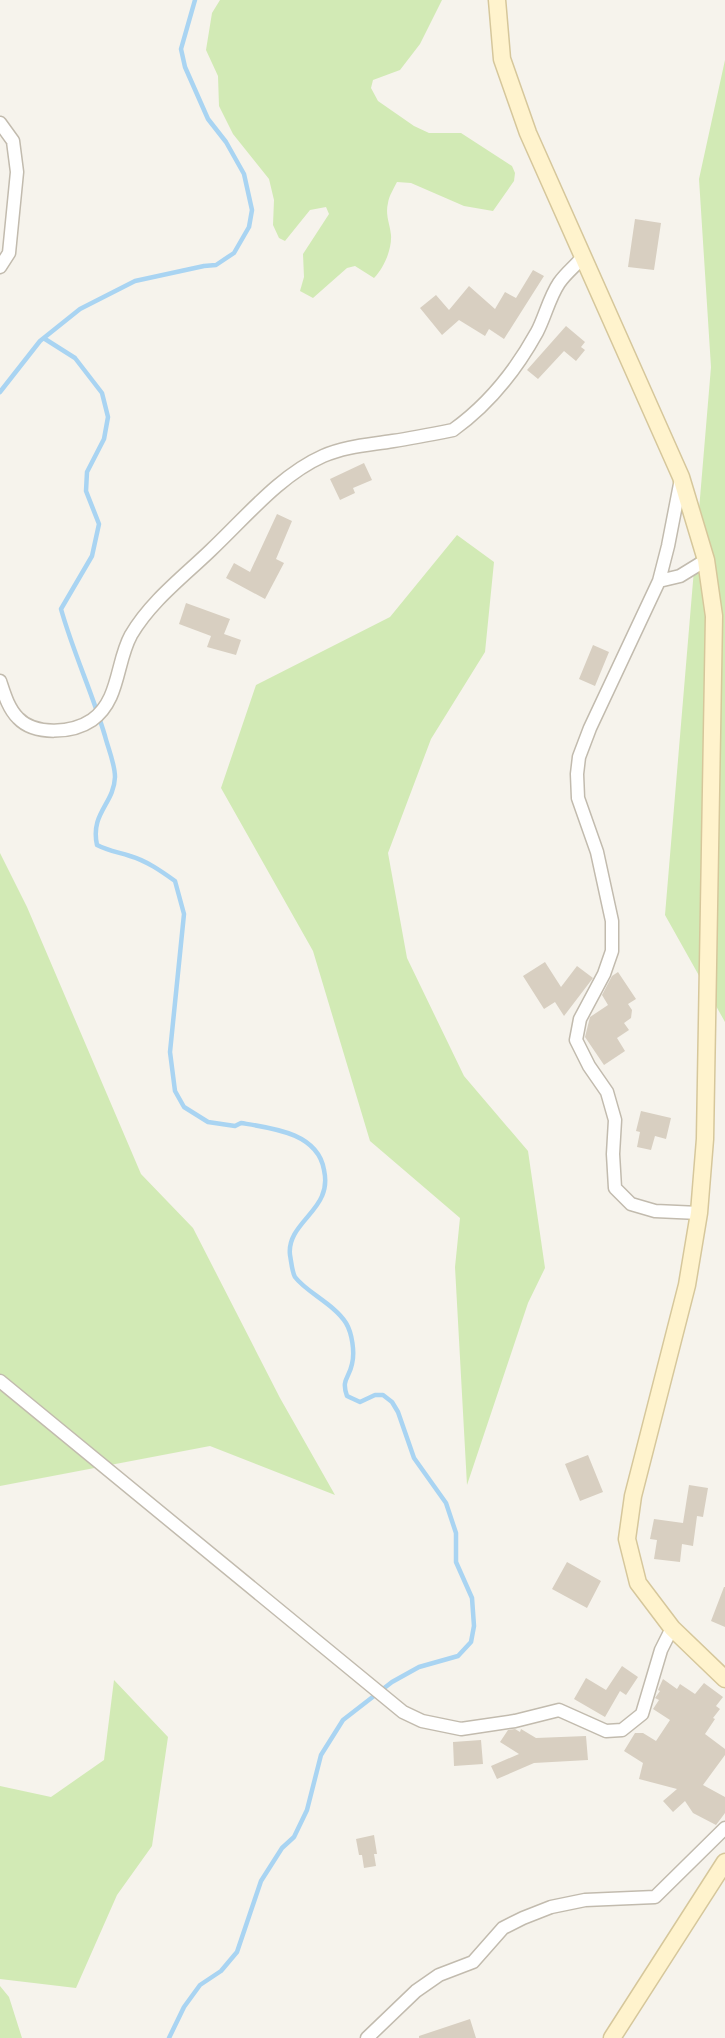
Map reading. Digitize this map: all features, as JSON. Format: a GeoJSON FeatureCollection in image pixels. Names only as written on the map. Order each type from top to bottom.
{"type":"FeatureCollection","features":[{"type":"Feature","properties":{"kind":"street"},"geometry":{"type":"LineString","coordinates":[[497,0],[502,59],[528,133],[582,258],[682,478],[706,560],[714,616],[705,1139],[699,1213],[687,1285],[633,1496],[627,1539],[638,1583],[672,1628],[725,1679]]}},
{"type":"Feature","properties":{"kind":"street"},"geometry":{"type":"LineString","coordinates":[[0,123],[13,142],[17,172],[9,253],[0,267]]}},
{"type":"Feature","properties":{"kind":"street"},"geometry":{"type":"LineString","coordinates":[[0,680],[5,698],[18,718],[36,728],[62,731],[92,720],[107,704],[131,636],[151,608],[170,587],[290,477],[323,456],[350,447],[453,430],[464,422],[483,406],[522,355],[537,331],[558,284],[582,258]]}},
{"type":"Feature","properties":{"kind":"street"},"geometry":{"type":"LineString","coordinates":[[682,478],[668,546],[658,581],[626,648],[579,757],[578,798],[597,852],[612,921],[612,952],[604,974],[580,1019],[576,1040],[589,1066],[607,1092],[615,1120],[615,1188],[631,1204],[655,1210],[699,1213]]}},
{"type":"Feature","properties":{"kind":"street"},"geometry":{"type":"LineString","coordinates":[[658,581],[680,576],[706,560]]}},
{"type":"Feature","properties":{"kind":"street"},"geometry":{"type":"LineString","coordinates":[[0,1381],[403,1712],[422,1721],[461,1729],[515,1721],[559,1710],[606,1731],[622,1730],[642,1714],[661,1650],[672,1628]]}},
{"type":"Feature","properties":{"kind":"street"},"geometry":{"type":"LineString","coordinates":[[367,2038],[416,1991],[439,1975],[473,1962],[503,1928],[551,1907],[585,1900],[655,1897],[725,1828]]}},
{"type":"Feature","properties":{"kind":"street"},"geometry":{"type":"LineString","coordinates":[[612,2038],[725,1862]]}},
{"type":"Feature","properties":{"kind":"green space"},"geometry":{"type":"Polygon","coordinates":[[[220,0],[442,0],[420,44],[400,70],[373,80],[371,88],[378,101],[414,126],[429,133],[461,133],[512,166],[515,173],[514,181],[493,211],[464,206],[411,183],[397,182],[387,207],[391,235],[389,252],[378,274],[374,278],[355,266],[347,268],[313,298],[300,291],[304,277],[303,254],[329,214],[326,207],[310,210],[285,241],[279,238],[273,225],[274,200],[269,179],[233,134],[219,106],[218,76],[206,50],[212,13],[220,0]]]}},
{"type":"Feature","properties":{"kind":"green space"},"geometry":{"type":"Polygon","coordinates":[[[725,60],[725,1022],[665,915],[711,367],[699,179],[725,60]]]}},
{"type":"Feature","properties":{"kind":"green space"},"geometry":{"type":"Polygon","coordinates":[[[457,535],[494,562],[485,652],[431,739],[388,853],[407,958],[464,1076],[528,1151],[545,1268],[528,1303],[467,1485],[455,1267],[460,1218],[370,1141],[313,951],[221,788],[256,685],[390,617],[457,535]]]}},
{"type":"Feature","properties":{"kind":"green space"},"geometry":{"type":"Polygon","coordinates":[[[0,853],[27,907],[141,1174],[193,1228],[280,1398],[335,1495],[210,1446],[0,1486],[0,853]]]}},
{"type":"Feature","properties":{"kind":"green space"},"geometry":{"type":"Polygon","coordinates":[[[114,1680],[168,1737],[152,1846],[117,1895],[76,1988],[0,1979],[0,1786],[51,1797],[104,1760],[114,1680]]]}},
{"type":"Feature","properties":{"kind":"green space"},"geometry":{"type":"Polygon","coordinates":[[[0,1986],[9,1997],[22,2038],[0,2038],[0,1986]]]}},
{"type":"Feature","properties":{"kind":"building"},"geometry":{"type":"Polygon","coordinates":[[[635,219],[661,223],[654,270],[628,267],[635,219]]]}},
{"type":"Feature","properties":{"kind":"building"},"geometry":{"type":"Polygon","coordinates":[[[533,270],[544,276],[504,339],[489,329],[485,336],[459,320],[442,335],[420,308],[436,295],[449,310],[469,286],[495,309],[505,292],[516,298],[533,270]]]}},
{"type":"Feature","properties":{"kind":"building"},"geometry":{"type":"Polygon","coordinates":[[[566,326],[585,342],[581,347],[585,350],[576,361],[564,351],[538,379],[527,370],[566,326]]]}},
{"type":"Feature","properties":{"kind":"building"},"geometry":{"type":"Polygon","coordinates":[[[364,463],[372,480],[353,488],[355,493],[340,500],[330,479],[364,463]]]}},
{"type":"Feature","properties":{"kind":"building"},"geometry":{"type":"Polygon","coordinates":[[[277,514],[292,521],[276,559],[284,563],[265,599],[226,578],[234,563],[250,572],[277,514]]]}},
{"type":"Feature","properties":{"kind":"building"},"geometry":{"type":"Polygon","coordinates":[[[186,603],[230,619],[224,634],[241,640],[236,655],[207,647],[211,636],[179,624],[186,603]]]}},
{"type":"Feature","properties":{"kind":"building"},"geometry":{"type":"Polygon","coordinates":[[[593,645],[609,652],[595,686],[579,679],[593,645]]]}},
{"type":"Feature","properties":{"kind":"building"},"geometry":{"type":"Polygon","coordinates":[[[545,962],[561,987],[577,966],[593,978],[564,1016],[555,1002],[544,1009],[523,976],[545,962]]]}},
{"type":"Feature","properties":{"kind":"building"},"geometry":{"type":"Polygon","coordinates":[[[618,972],[636,999],[628,1004],[632,1010],[631,1018],[624,1023],[629,1030],[617,1038],[625,1051],[604,1065],[585,1037],[590,1017],[608,1005],[602,995],[612,976],[618,972]]]}},
{"type":"Feature","properties":{"kind":"building"},"geometry":{"type":"Polygon","coordinates":[[[641,1111],[671,1118],[666,1139],[655,1136],[651,1150],[637,1147],[640,1132],[636,1131],[641,1111]]]}},
{"type":"Feature","properties":{"kind":"building"},"geometry":{"type":"Polygon","coordinates":[[[588,1455],[603,1492],[580,1501],[565,1464],[588,1455]]]}},
{"type":"Feature","properties":{"kind":"building"},"geometry":{"type":"Polygon","coordinates":[[[689,1485],[708,1488],[703,1517],[697,1516],[693,1546],[682,1544],[680,1562],[654,1559],[657,1540],[650,1539],[654,1519],[683,1523],[689,1485]]]}},
{"type":"Feature","properties":{"kind":"building"},"geometry":{"type":"Polygon","coordinates":[[[567,1562],[601,1581],[587,1608],[552,1589],[567,1562]]]}},
{"type":"Feature","properties":{"kind":"building"},"geometry":{"type":"Polygon","coordinates":[[[725,1587],[725,1627],[711,1621],[725,1587]]]}},
{"type":"Feature","properties":{"kind":"building"},"geometry":{"type":"Polygon","coordinates":[[[622,1666],[638,1677],[626,1695],[620,1691],[605,1717],[574,1699],[586,1678],[606,1690],[622,1666]]]}},
{"type":"Feature","properties":{"kind":"building"},"geometry":{"type":"Polygon","coordinates":[[[663,1679],[677,1689],[680,1684],[695,1694],[704,1683],[723,1697],[716,1706],[720,1709],[705,1734],[725,1749],[725,1755],[703,1785],[725,1797],[725,1813],[716,1825],[693,1813],[685,1801],[673,1812],[663,1801],[677,1789],[639,1779],[643,1763],[624,1751],[635,1733],[643,1733],[656,1741],[670,1720],[653,1709],[659,1700],[655,1698],[660,1691],[658,1690],[663,1679]]]}},
{"type":"Feature","properties":{"kind":"building"},"geometry":{"type":"Polygon","coordinates":[[[515,1729],[520,1732],[521,1729],[536,1738],[586,1736],[588,1760],[534,1763],[497,1779],[491,1766],[519,1754],[500,1742],[508,1730],[515,1729]]]}},
{"type":"Feature","properties":{"kind":"building"},"geometry":{"type":"Polygon","coordinates":[[[481,1740],[483,1764],[454,1766],[453,1742],[481,1740]]]}},
{"type":"Feature","properties":{"kind":"building"},"geometry":{"type":"Polygon","coordinates":[[[374,1835],[377,1854],[374,1854],[376,1866],[364,1868],[362,1855],[359,1855],[356,1839],[374,1835]]]}},
{"type":"Feature","properties":{"kind":"building"},"geometry":{"type":"Polygon","coordinates":[[[470,2019],[476,2038],[419,2038],[419,2036],[470,2019]]]}},
{"type":"Feature","properties":{"kind":"waterway"},"geometry":{"type":"LineString","coordinates":[[0,392],[40,341],[80,309],[135,281],[216,265],[234,253],[249,227],[252,210],[244,174],[226,142],[208,119],[185,67],[181,49],[195,0]]}},
{"type":"Feature","properties":{"kind":"waterway"},"geometry":{"type":"LineString","coordinates":[[45,339],[75,358],[102,393],[108,417],[104,439],[87,472],[86,491],[99,524],[92,556],[61,609],[100,720],[115,772],[111,795],[99,817],[97,825],[97,845],[142,861],[175,881],[184,914],[170,1052],[175,1091],[184,1107],[208,1122],[235,1126],[241,1123],[292,1134],[313,1148],[320,1158],[325,1177],[324,1189],[318,1203],[297,1231],[290,1246],[294,1275],[300,1283],[335,1310],[348,1327],[353,1348],[353,1359],[345,1382],[347,1396],[360,1402],[375,1395],[383,1395],[392,1402],[398,1412],[414,1458],[446,1503],[456,1533],[456,1562],[472,1598],[474,1626],[471,1642],[458,1656],[419,1667],[392,1682],[343,1720],[321,1755],[307,1810],[294,1837],[282,1848],[261,1881],[237,1952],[221,1971],[200,1985],[184,2007],[169,2038]]}}]}
